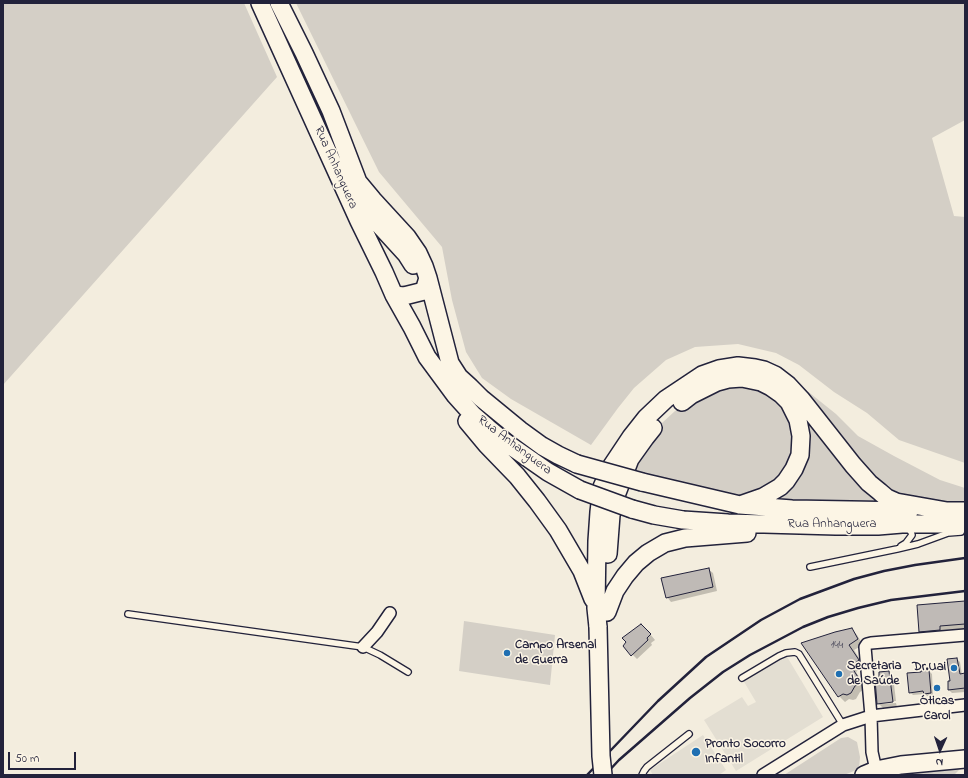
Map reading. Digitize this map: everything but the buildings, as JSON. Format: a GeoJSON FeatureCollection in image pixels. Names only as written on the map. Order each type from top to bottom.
{"type":"FeatureCollection","features":[{"type":"Feature","properties":{"kind":"main road","name":"Rua Anhanguera"},"geometry":{"type":"LineString","coordinates":[[260,3],[359,221],[394,295],[427,357],[455,396],[472,415],[505,442],[548,472],[580,490],[632,509],[654,515],[683,520],[728,523],[878,526],[902,524],[965,524]]}},
{"type":"Feature","properties":{"kind":"main road","name":"Rua Anhanguera"},"geometry":{"type":"LineString","coordinates":[[279,3],[331,111],[358,182],[407,237],[424,266],[426,285],[450,363],[460,377],[481,398],[520,430],[542,446],[577,464],[642,482],[740,505],[792,509],[965,511]]}},
{"type":"Feature","properties":{"kind":"main road"},"geometry":{"type":"LineString","coordinates":[[335,168],[357,204],[374,219],[406,254],[417,274],[426,285],[435,342],[442,363],[441,376]]}},
{"type":"Feature","properties":{"kind":"main road"},"geometry":{"type":"LineString","coordinates":[[394,295],[404,296],[426,285]]}},
{"type":"Feature","properties":{"kind":"main road"},"geometry":{"type":"LineString","coordinates":[[427,357],[452,402],[487,445],[527,488],[558,530],[582,571],[602,619]]}},
{"type":"Feature","properties":{"kind":"main road"},"geometry":{"type":"LineString","coordinates":[[612,775],[609,752],[597,541],[602,487],[611,467],[631,437],[646,418],[666,399],[702,375],[719,369],[738,366],[764,370],[775,375],[788,385],[801,399],[869,484],[896,502],[947,511]]}},
{"type":"Feature","properties":{"kind":"main road"},"geometry":{"type":"LineString","coordinates":[[603,775],[601,756],[602,619],[611,515],[617,492],[630,460],[645,438],[665,415],[691,395],[717,382],[728,379],[742,378],[771,386],[781,394],[789,402],[798,420],[801,436],[800,455],[794,469],[786,481],[771,493],[740,505]]}},
{"type":"Feature","properties":{"kind":"main road"},"geometry":{"type":"LineString","coordinates":[[602,619],[615,591],[625,576],[636,563],[648,553],[665,543],[684,538],[719,535],[878,526]]}},
{"type":"Feature","properties":{"kind":"main road"},"geometry":{"type":"LineString","coordinates":[[870,772],[901,765],[965,759]]}},
{"type":"Feature","properties":{"kind":"street"},"geometry":{"type":"LineString","coordinates":[[363,648],[377,632],[390,612]]}},
{"type":"Feature","properties":{"kind":"street"},"geometry":{"type":"LineString","coordinates":[[870,772],[872,752],[871,716],[865,647],[867,644],[965,636]]}},
{"type":"Feature","properties":{"kind":"street"},"geometry":{"type":"LineString","coordinates":[[763,775],[843,725],[871,716],[965,705]]}},
{"type":"Feature","properties":{"kind":"lane"},"geometry":{"type":"LineString","coordinates":[[897,549],[906,543],[912,535],[909,528],[902,524]]}},
{"type":"Feature","properties":{"kind":"lane"},"geometry":{"type":"LineString","coordinates":[[810,567],[918,544],[948,533],[965,532]]}},
{"type":"Feature","properties":{"kind":"lane"},"geometry":{"type":"LineString","coordinates":[[128,614],[363,648],[380,655],[408,672]]}},
{"type":"Feature","properties":{"kind":"lane"},"geometry":{"type":"LineString","coordinates":[[742,678],[778,656],[795,652],[799,654],[843,725]]}},
{"type":"Feature","properties":{"kind":"lane"},"geometry":{"type":"LineString","coordinates":[[642,775],[647,767],[689,734]]}},
{"type":"Feature","properties":{"kind":"shaded area"},"geometry":{"type":"Polygon","coordinates":[[[3,3],[244,3],[277,77],[3,385],[3,3]]]}},
{"type":"Feature","properties":{"kind":"shaded area"},"geometry":{"type":"Polygon","coordinates":[[[296,3],[965,3],[965,120],[932,138],[954,216],[965,217],[965,463],[899,440],[867,413],[834,392],[799,365],[776,353],[738,344],[695,347],[666,360],[634,388],[591,445],[511,399],[482,378],[466,352],[452,300],[442,247],[379,172],[296,3]]]}},
{"type":"Feature","properties":{"kind":"shaded area"},"geometry":{"type":"Polygon","coordinates":[[[791,378],[836,414],[858,436],[940,480],[965,488],[965,503],[912,502],[878,487],[791,378]]]}},
{"type":"Feature","properties":{"kind":"shaded area"},"geometry":{"type":"Polygon","coordinates":[[[724,385],[749,386],[766,394],[783,408],[790,420],[793,437],[793,452],[785,470],[771,485],[752,495],[731,496],[630,471],[647,440],[675,411],[694,398],[724,385]]]}},
{"type":"Feature","properties":{"kind":"shaded area"},"geometry":{"type":"Polygon","coordinates":[[[795,406],[853,480],[869,496],[883,504],[773,501],[791,487],[795,406]]]}},
{"type":"Feature","properties":{"kind":"shaded area","name":"Campo Arsenal de Guerra"},"geometry":{"type":"Polygon","coordinates":[[[464,621],[555,635],[550,685],[459,671],[464,621]]]}},
{"type":"Feature","properties":{"kind":"shaded area"},"geometry":{"type":"Polygon","coordinates":[[[786,655],[823,717],[736,771],[704,720],[742,697],[748,706],[756,702],[743,680],[786,655]]]}},
{"type":"Feature","properties":{"kind":"shaded area","name":"Pronto Socorro Infantil"},"geometry":{"type":"Polygon","coordinates":[[[703,735],[726,770],[719,775],[653,775],[650,770],[703,735]]]}},
{"type":"Feature","properties":{"kind":"shaded area"},"geometry":{"type":"Polygon","coordinates":[[[848,737],[857,742],[860,757],[859,769],[844,775],[784,775],[841,738],[848,737]]]}},
{"type":"Feature","properties":{"kind":"shaded area"},"geometry":{"type":"Polygon","coordinates":[[[965,767],[954,775],[917,775],[912,772],[965,767]]]}},
{"type":"Feature","properties":{"kind":"railway"},"geometry":{"type":"LineString","coordinates":[[587,775],[658,701],[706,657],[761,620],[800,599],[854,579],[915,565],[965,558]]}},
{"type":"Feature","properties":{"kind":"railway"},"geometry":{"type":"LineString","coordinates":[[605,775],[619,760],[690,698],[723,672],[750,655],[803,627],[828,617],[891,600],[965,591]]}},
{"type":"Feature","properties":{"kind":"place","name":"Campo Arsenal de Guerra"},"geometry":{"type":"Point","coordinates":[507,653]}},
{"type":"Feature","properties":{"kind":"place","name":"Dr.Uai"},"geometry":{"type":"Point","coordinates":[954,668]}},
{"type":"Feature","properties":{"kind":"place","name":"Secretaria de Saúde"},"geometry":{"type":"Point","coordinates":[839,674]}},
{"type":"Feature","properties":{"kind":"place","name":"Óticas Carol"},"geometry":{"type":"Point","coordinates":[937,688]}},
{"type":"Feature","properties":{"kind":"place","name":"Pronto Socorro Infantil"},"geometry":{"type":"Point","coordinates":[696,752]}}]}
